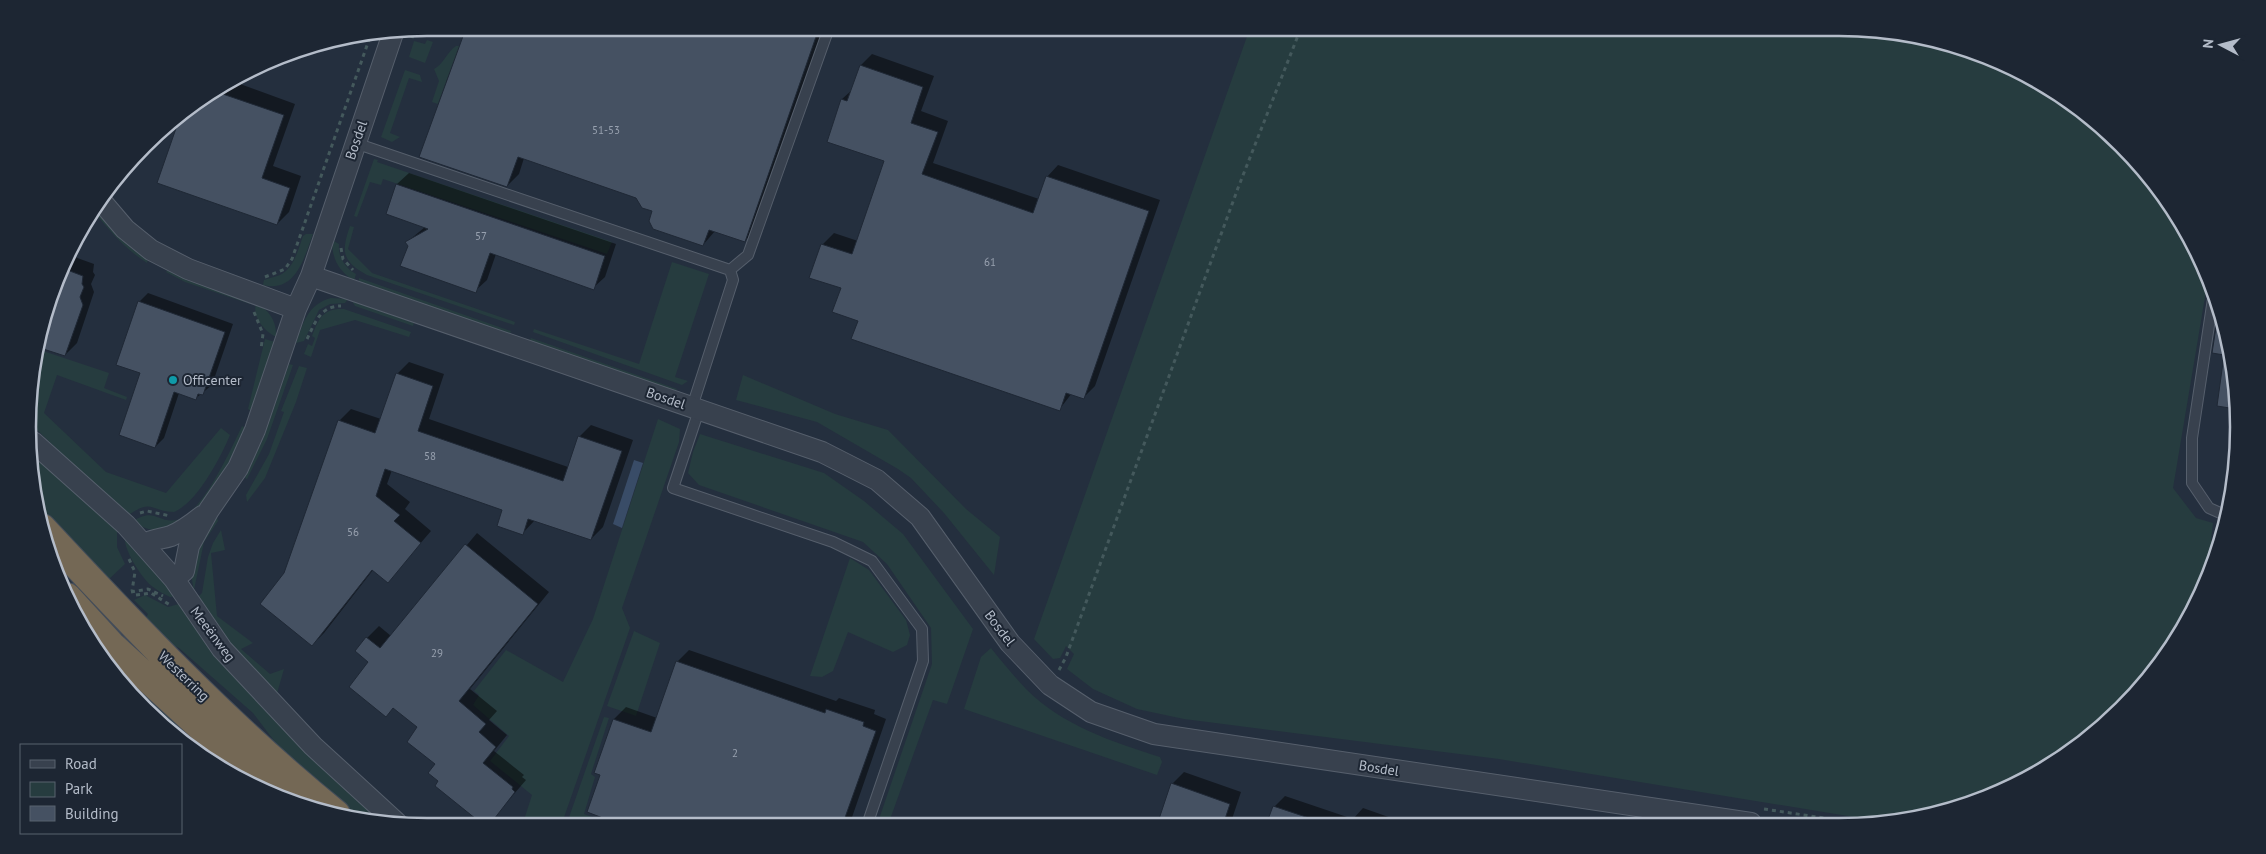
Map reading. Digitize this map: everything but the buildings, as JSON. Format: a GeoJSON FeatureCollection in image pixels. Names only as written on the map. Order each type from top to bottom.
{"type":"FeatureCollection","features":[{"type":"Feature","properties":{"kind":"highway","name":"Westerring"},"geometry":{"type":"LineString","coordinates":[[53,540],[130,622],[222,712],[324,804]]}},
{"type":"Feature","properties":{"kind":"highway","name":"Westerring"},"geometry":{"type":"LineString","coordinates":[[88,621],[111,645],[257,778]]}},
{"type":"Feature","properties":{"kind":"street","name":"Bosdel"},"geometry":{"type":"LineString","coordinates":[[174,579],[184,571],[189,546],[209,510],[238,468],[245,453],[296,309],[310,276],[391,38]]}},
{"type":"Feature","properties":{"kind":"street"},"geometry":{"type":"LineString","coordinates":[[105,206],[125,229],[151,250],[188,269],[296,309]]}},
{"type":"Feature","properties":{"kind":"street","name":"Bosdel"},"geometry":{"type":"LineString","coordinates":[[310,276],[822,452],[877,480],[920,517],[1010,643],[1058,675],[1091,712],[1154,734],[1753,815]]}},
{"type":"Feature","properties":{"kind":"street","name":"Meeënweg"},"geometry":{"type":"LineString","coordinates":[[37,445],[126,525],[174,579],[222,649],[313,746],[390,816]]}},
{"type":"Feature","properties":{"kind":"street","name":"Bosdel"},"geometry":{"type":"LineString","coordinates":[[144,544],[153,539],[169,537],[186,529],[209,510]]}},
{"type":"Feature","properties":{"kind":"lane"},"geometry":{"type":"LineString","coordinates":[[730,270],[748,254],[826,36]]}},
{"type":"Feature","properties":{"kind":"lane"},"geometry":{"type":"LineString","coordinates":[[355,143],[730,270]]}},
{"type":"Feature","properties":{"kind":"lane"},"geometry":{"type":"LineString","coordinates":[[730,270],[733,280],[673,488],[833,542],[872,561],[922,629],[923,660],[870,818]]}},
{"type":"Feature","properties":{"kind":"lane"},"geometry":{"type":"LineString","coordinates":[[2211,309],[2192,438],[2192,483],[2209,508],[2220,513]]}},
{"type":"Feature","properties":{"kind":"path"},"geometry":{"type":"LineString","coordinates":[[1058,675],[1066,658],[1235,197],[1298,36]]}},
{"type":"Feature","properties":{"kind":"path"},"geometry":{"type":"LineString","coordinates":[[260,284],[262,278],[284,269],[292,259],[369,41]]}},
{"type":"Feature","properties":{"kind":"path"},"geometry":{"type":"LineString","coordinates":[[252,306],[263,334],[259,357]]}},
{"type":"Feature","properties":{"kind":"path"},"geometry":{"type":"LineString","coordinates":[[136,516],[147,511],[173,517]]}},
{"type":"Feature","properties":{"kind":"path"},"geometry":{"type":"LineString","coordinates":[[128,556],[135,572],[132,591],[148,589],[174,603],[164,603],[150,593],[138,594],[132,599]]}},
{"type":"Feature","properties":{"kind":"path"},"geometry":{"type":"LineString","coordinates":[[1753,815],[1792,818]]}},
{"type":"Feature","properties":{"kind":"green space"},"geometry":{"type":"Polygon","coordinates":[[[1247,36],[1839,36],[1890,40],[1940,50],[1989,66],[2012,77],[2056,102],[2097,133],[2133,169],[2164,210],[2189,254],[2206,292],[2173,488],[2196,518],[2213,523],[2211,540],[2213,540],[2200,577],[2177,622],[2149,665],[2133,685],[2097,721],[2056,752],[2034,765],[1989,788],[1965,797],[1915,810],[1856,817],[1499,759],[1184,719],[1137,709],[1093,689],[1067,669],[1074,654],[1066,646],[1060,658],[1053,659],[1034,639],[1247,36]]]}},
{"type":"Feature","properties":{"kind":"green space"},"geometry":{"type":"Polygon","coordinates":[[[427,40],[433,42],[425,63],[409,57],[414,41],[425,44],[427,40]]]}},
{"type":"Feature","properties":{"kind":"green space"},"geometry":{"type":"Polygon","coordinates":[[[456,46],[460,46],[438,104],[432,102],[439,81],[434,69],[440,65],[456,46]]]}},
{"type":"Feature","properties":{"kind":"green space"},"geometry":{"type":"Polygon","coordinates":[[[405,70],[420,75],[422,82],[409,78],[390,133],[400,137],[392,142],[381,137],[405,70]]]}},
{"type":"Feature","properties":{"kind":"green space"},"geometry":{"type":"Polygon","coordinates":[[[374,159],[378,160],[377,162],[612,242],[607,254],[383,179],[381,185],[370,182],[357,217],[354,216],[374,159]]]}},
{"type":"Feature","properties":{"kind":"green space"},"geometry":{"type":"Polygon","coordinates":[[[100,213],[148,259],[147,263],[125,246],[98,217],[100,213]]]}},
{"type":"Feature","properties":{"kind":"green space"},"geometry":{"type":"Polygon","coordinates":[[[350,226],[354,227],[348,249],[372,273],[515,322],[514,325],[367,275],[353,265],[346,255],[345,243],[350,226]]]}},
{"type":"Feature","properties":{"kind":"green space"},"geometry":{"type":"Polygon","coordinates":[[[313,234],[297,272],[283,284],[274,286],[263,285],[264,280],[280,275],[289,268],[303,236],[313,234]]]}},
{"type":"Feature","properties":{"kind":"green space"},"geometry":{"type":"Polygon","coordinates":[[[332,240],[339,244],[341,258],[349,269],[356,274],[354,281],[337,264],[333,253],[332,240]]]}},
{"type":"Feature","properties":{"kind":"green space"},"geometry":{"type":"Polygon","coordinates":[[[672,262],[709,274],[675,377],[688,381],[682,385],[533,332],[534,329],[639,364],[672,262]]]}},
{"type":"Feature","properties":{"kind":"green space"},"geometry":{"type":"Polygon","coordinates":[[[168,270],[176,275],[252,301],[250,304],[185,282],[166,272],[168,270]]]}},
{"type":"Feature","properties":{"kind":"green space"},"geometry":{"type":"Polygon","coordinates":[[[359,278],[511,331],[510,334],[359,282],[359,278]]]}},
{"type":"Feature","properties":{"kind":"green space"},"geometry":{"type":"Polygon","coordinates":[[[331,298],[348,299],[345,303],[330,304],[319,310],[304,341],[296,343],[308,315],[317,305],[331,298]]]}},
{"type":"Feature","properties":{"kind":"green space"},"geometry":{"type":"Polygon","coordinates":[[[352,301],[414,323],[413,326],[355,306],[352,301]]]}},
{"type":"Feature","properties":{"kind":"green space"},"geometry":{"type":"Polygon","coordinates":[[[256,303],[265,309],[274,321],[276,337],[267,331],[257,318],[256,303]]]}},
{"type":"Feature","properties":{"kind":"green space"},"geometry":{"type":"Polygon","coordinates":[[[344,309],[411,332],[409,337],[355,320],[320,330],[311,357],[304,354],[308,344],[312,346],[315,338],[312,336],[323,315],[331,310],[344,309]]]}},
{"type":"Feature","properties":{"kind":"green space"},"geometry":{"type":"Polygon","coordinates":[[[531,338],[677,389],[675,391],[529,341],[531,338]]]}},
{"type":"Feature","properties":{"kind":"green space"},"geometry":{"type":"Polygon","coordinates":[[[265,339],[275,342],[251,411],[248,409],[265,339]]]}},
{"type":"Feature","properties":{"kind":"green space"},"geometry":{"type":"Polygon","coordinates":[[[44,351],[109,373],[104,388],[127,397],[126,400],[57,375],[44,413],[106,472],[166,493],[221,428],[230,435],[207,478],[183,507],[174,512],[147,507],[127,516],[36,429],[37,401],[44,351]]]}},
{"type":"Feature","properties":{"kind":"green space"},"geometry":{"type":"Polygon","coordinates":[[[289,364],[293,365],[267,439],[247,479],[245,478],[263,439],[289,364]]]}},
{"type":"Feature","properties":{"kind":"green space"},"geometry":{"type":"Polygon","coordinates":[[[299,366],[307,368],[296,402],[265,478],[247,502],[246,495],[269,454],[284,412],[281,411],[299,366]]]}},
{"type":"Feature","properties":{"kind":"green space"},"geometry":{"type":"Polygon","coordinates":[[[743,375],[835,414],[888,430],[966,509],[1000,537],[994,575],[944,513],[911,478],[817,422],[736,400],[743,375]]]}},
{"type":"Feature","properties":{"kind":"green space"},"geometry":{"type":"Polygon","coordinates":[[[658,419],[680,429],[679,442],[622,608],[630,628],[564,818],[525,818],[532,795],[490,761],[509,736],[473,705],[479,695],[474,691],[506,650],[563,682],[593,619],[658,419]]]}},
{"type":"Feature","properties":{"kind":"green space"},"geometry":{"type":"Polygon","coordinates":[[[242,426],[245,428],[228,464],[203,503],[187,519],[170,529],[152,530],[133,521],[147,515],[170,520],[177,520],[186,516],[196,507],[215,479],[242,426]]]}},
{"type":"Feature","properties":{"kind":"green space"},"geometry":{"type":"Polygon","coordinates":[[[700,434],[824,473],[864,501],[903,534],[973,629],[947,704],[933,700],[891,818],[879,818],[932,664],[931,628],[887,564],[863,542],[699,485],[688,473],[700,434]]]}},
{"type":"Feature","properties":{"kind":"green space"},"geometry":{"type":"Polygon","coordinates":[[[37,453],[117,526],[117,547],[125,564],[107,581],[48,518],[37,453]]]}},
{"type":"Feature","properties":{"kind":"green space"},"geometry":{"type":"Polygon","coordinates":[[[217,517],[218,521],[204,542],[194,590],[192,570],[196,551],[217,517]]]}},
{"type":"Feature","properties":{"kind":"green space"},"geometry":{"type":"Polygon","coordinates":[[[221,530],[225,550],[211,553],[217,616],[253,643],[241,649],[270,674],[284,669],[276,697],[255,677],[197,598],[202,593],[208,557],[213,543],[221,530]]]}},
{"type":"Feature","properties":{"kind":"green space"},"geometry":{"type":"Polygon","coordinates":[[[125,535],[176,596],[170,597],[149,583],[130,555],[125,535]]]}},
{"type":"Feature","properties":{"kind":"green space"},"geometry":{"type":"Polygon","coordinates":[[[850,558],[869,570],[906,620],[910,635],[907,645],[893,652],[848,632],[833,671],[822,677],[810,676],[850,558]]]}},
{"type":"Feature","properties":{"kind":"green space"},"geometry":{"type":"Polygon","coordinates":[[[145,595],[168,607],[182,603],[387,815],[351,810],[278,746],[253,713],[179,648],[166,642],[144,621],[148,614],[134,600],[145,595]]]}},
{"type":"Feature","properties":{"kind":"green space"},"geometry":{"type":"Polygon","coordinates":[[[634,631],[660,643],[636,716],[607,706],[634,631]]]}},
{"type":"Feature","properties":{"kind":"green space"},"geometry":{"type":"Polygon","coordinates":[[[991,648],[1026,689],[1056,713],[1072,723],[1107,739],[1160,757],[1162,762],[1157,775],[964,709],[981,657],[991,648]]]}},
{"type":"Feature","properties":{"kind":"green space"},"geometry":{"type":"Polygon","coordinates":[[[114,661],[196,742],[169,721],[133,685],[114,661]]]}},
{"type":"Feature","properties":{"kind":"green space"},"geometry":{"type":"Polygon","coordinates":[[[604,717],[609,718],[591,774],[595,777],[584,814],[595,818],[569,818],[604,717]]]}},
{"type":"Feature","properties":{"kind":"water"},"geometry":{"type":"Polygon","coordinates":[[[634,460],[643,463],[622,528],[613,524],[634,460]]]}},
{"type":"Feature","properties":{"kind":"place","name":"Officenter"},"geometry":{"type":"Point","coordinates":[173,380]}}]}
